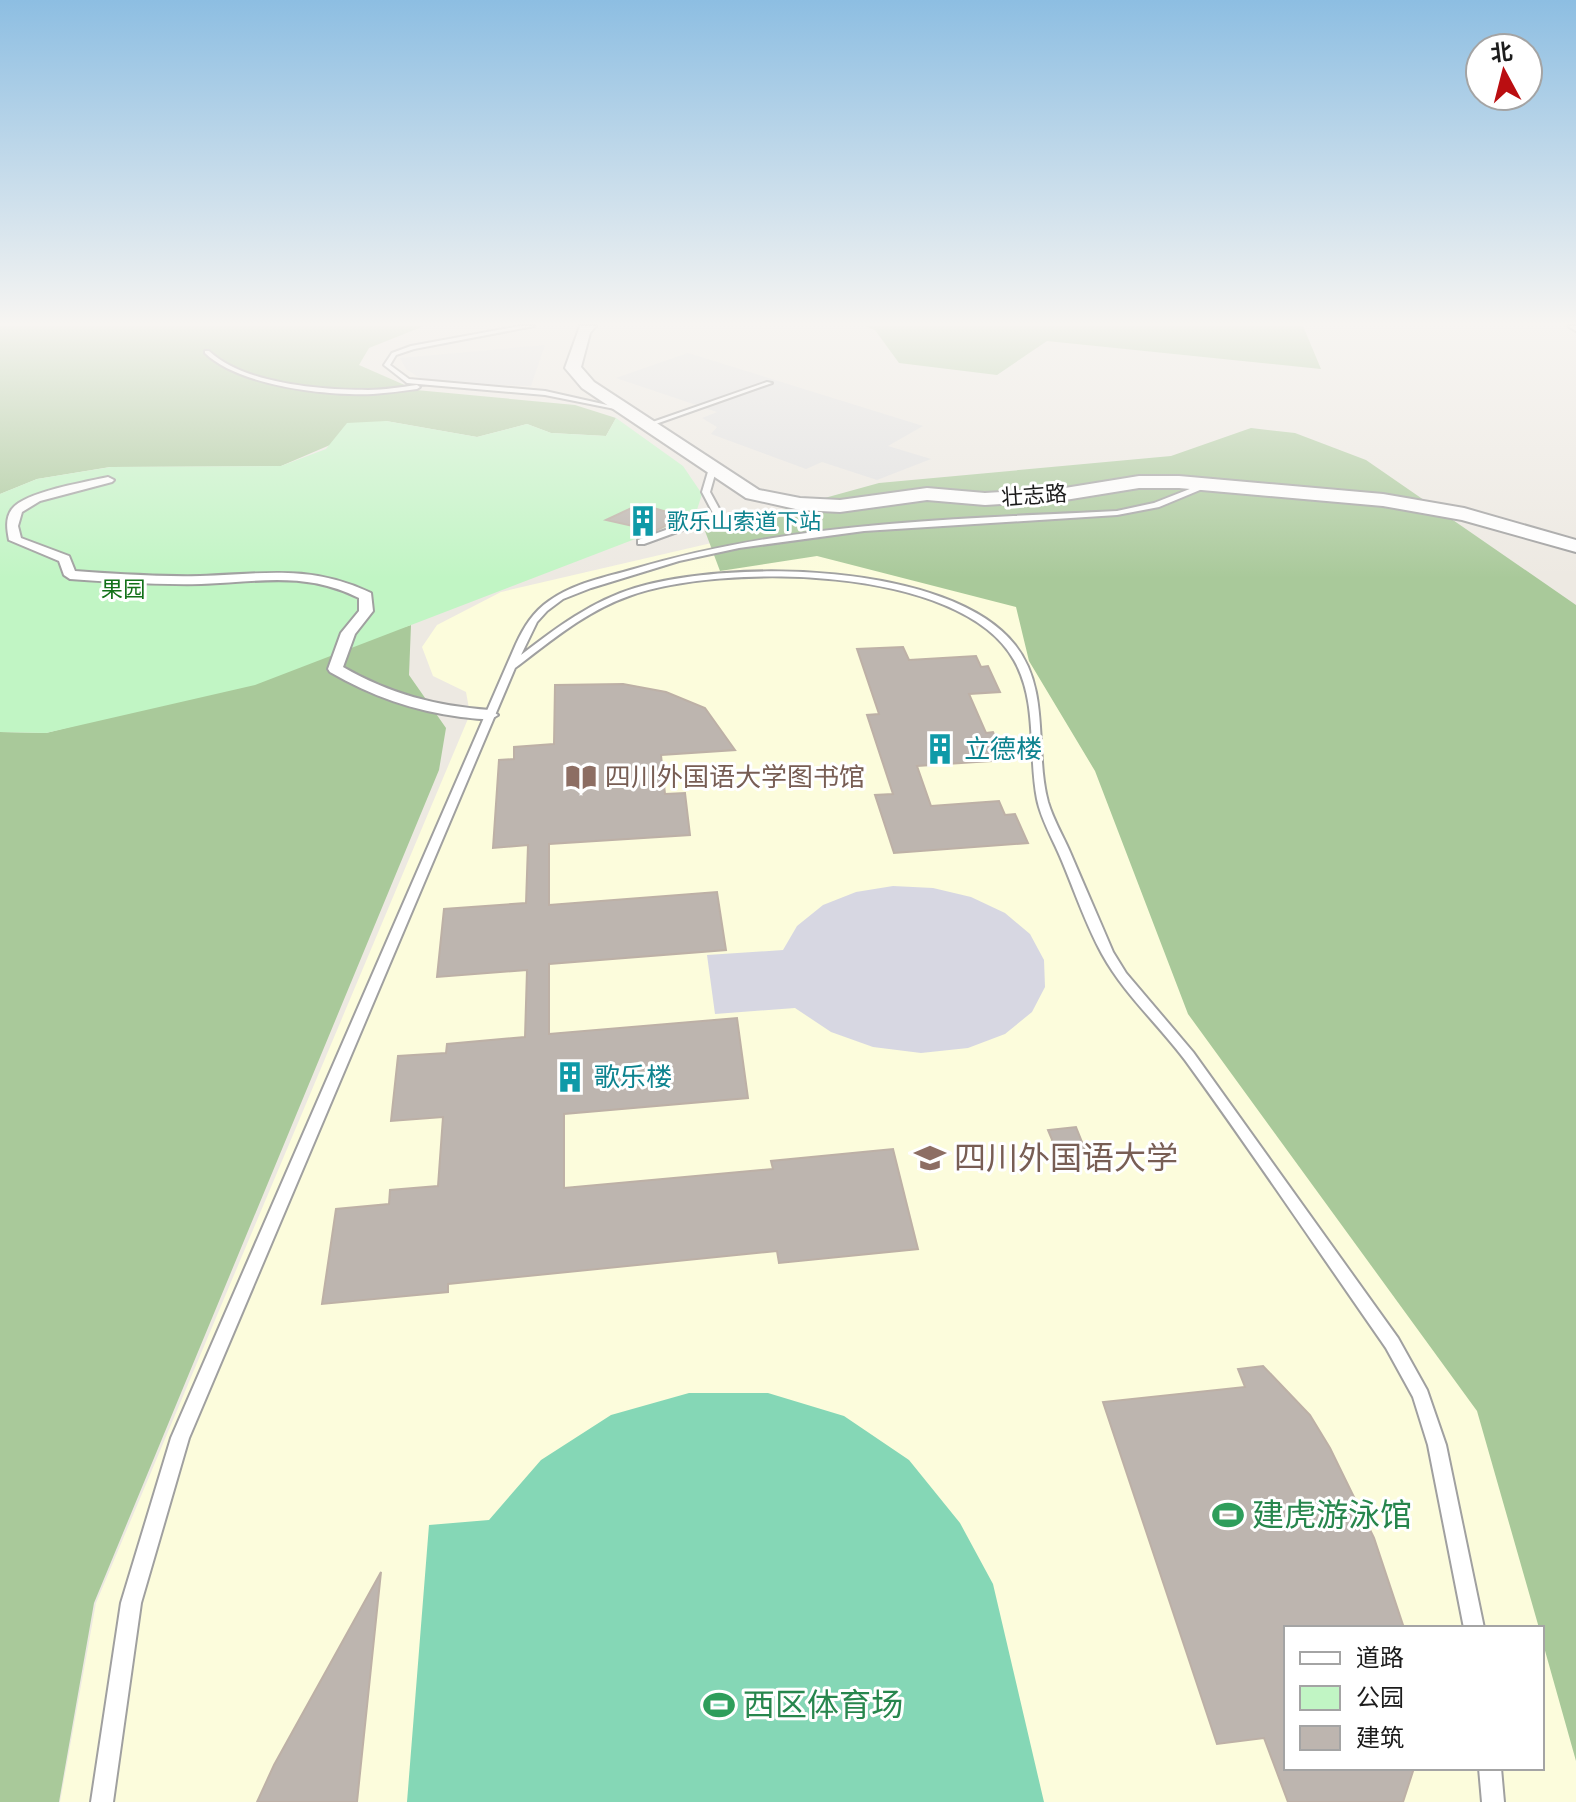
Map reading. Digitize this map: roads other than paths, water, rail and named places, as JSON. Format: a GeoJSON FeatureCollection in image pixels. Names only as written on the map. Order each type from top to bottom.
{"type":"FeatureCollection","features":[{"type":"Feature","properties":{"kind":"street","name":"壮志路"},"geometry":{"type":"LineString","coordinates":[[626,410],[753,494],[800,504],[840,506],[927,494],[985,499],[1065,494],[1139,482],[1208,485],[1383,500],[1521,528],[1576,546]]}},
{"type":"Feature","properties":{"kind":"street"},"geometry":{"type":"LineString","coordinates":[[108,480],[36,499],[17,510],[12,526],[15,540],[65,559],[70,575],[200,580],[308,575],[340,581],[366,596],[366,611],[348,633],[335,669],[372,692],[420,708],[490,715]]}},
{"type":"Feature","properties":{"kind":"lane"},"geometry":{"type":"LineString","coordinates":[[648,425],[691,410]]}},
{"type":"Feature","properties":{"kind":"lane"},"geometry":{"type":"LineString","coordinates":[[641,542],[718,514],[706,492],[713,467]]}},
{"type":"Feature","properties":{"kind":"lane"},"geometry":{"type":"LineString","coordinates":[[102,1802],[131,1603],[180,1438],[511,667],[529,628],[543,610],[568,593],[646,566],[734,544],[808,532],[1117,513],[1156,505],[1208,485]]}},
{"type":"Feature","properties":{"kind":"lane"},"geometry":{"type":"LineString","coordinates":[[511,667],[567,625],[613,599],[672,582],[744,575],[830,577],[900,588],[964,609],[1000,634],[1021,663],[1033,697],[1037,777],[1043,803],[1107,952],[1139,999],[1188,1055],[1215,1092],[1392,1343],[1421,1395],[1437,1445],[1474,1626]]}},
{"type":"Feature","properties":{"kind":"lane"},"geometry":{"type":"LineString","coordinates":[[1490,1770],[1493,1802]]}},
{"type":"Feature","properties":{"kind":"place","name":"歌乐山索道下站"},"geometry":{"type":"Point","coordinates":[643,521]}},
{"type":"Feature","properties":{"kind":"place","name":"立德楼"},"geometry":{"type":"Point","coordinates":[940,749]}},
{"type":"Feature","properties":{"kind":"place","name":"四川外国语大学图书馆"},"geometry":{"type":"Point","coordinates":[581,777]}},
{"type":"Feature","properties":{"kind":"place","name":"歌乐楼"},"geometry":{"type":"Point","coordinates":[570,1077]}},
{"type":"Feature","properties":{"kind":"place","name":"四川外国语大学"},"geometry":{"type":"Point","coordinates":[930,1158]}},
{"type":"Feature","properties":{"kind":"place","name":"建虎游泳馆"},"geometry":{"type":"Point","coordinates":[1228,1515]}},
{"type":"Feature","properties":{"kind":"place","name":"西区体育场"},"geometry":{"type":"Point","coordinates":[719,1705]}},
{"type":"Feature","properties":{"kind":"park label","name":"果园"},"geometry":{"type":"Point","coordinates":[123,589]}}]}
